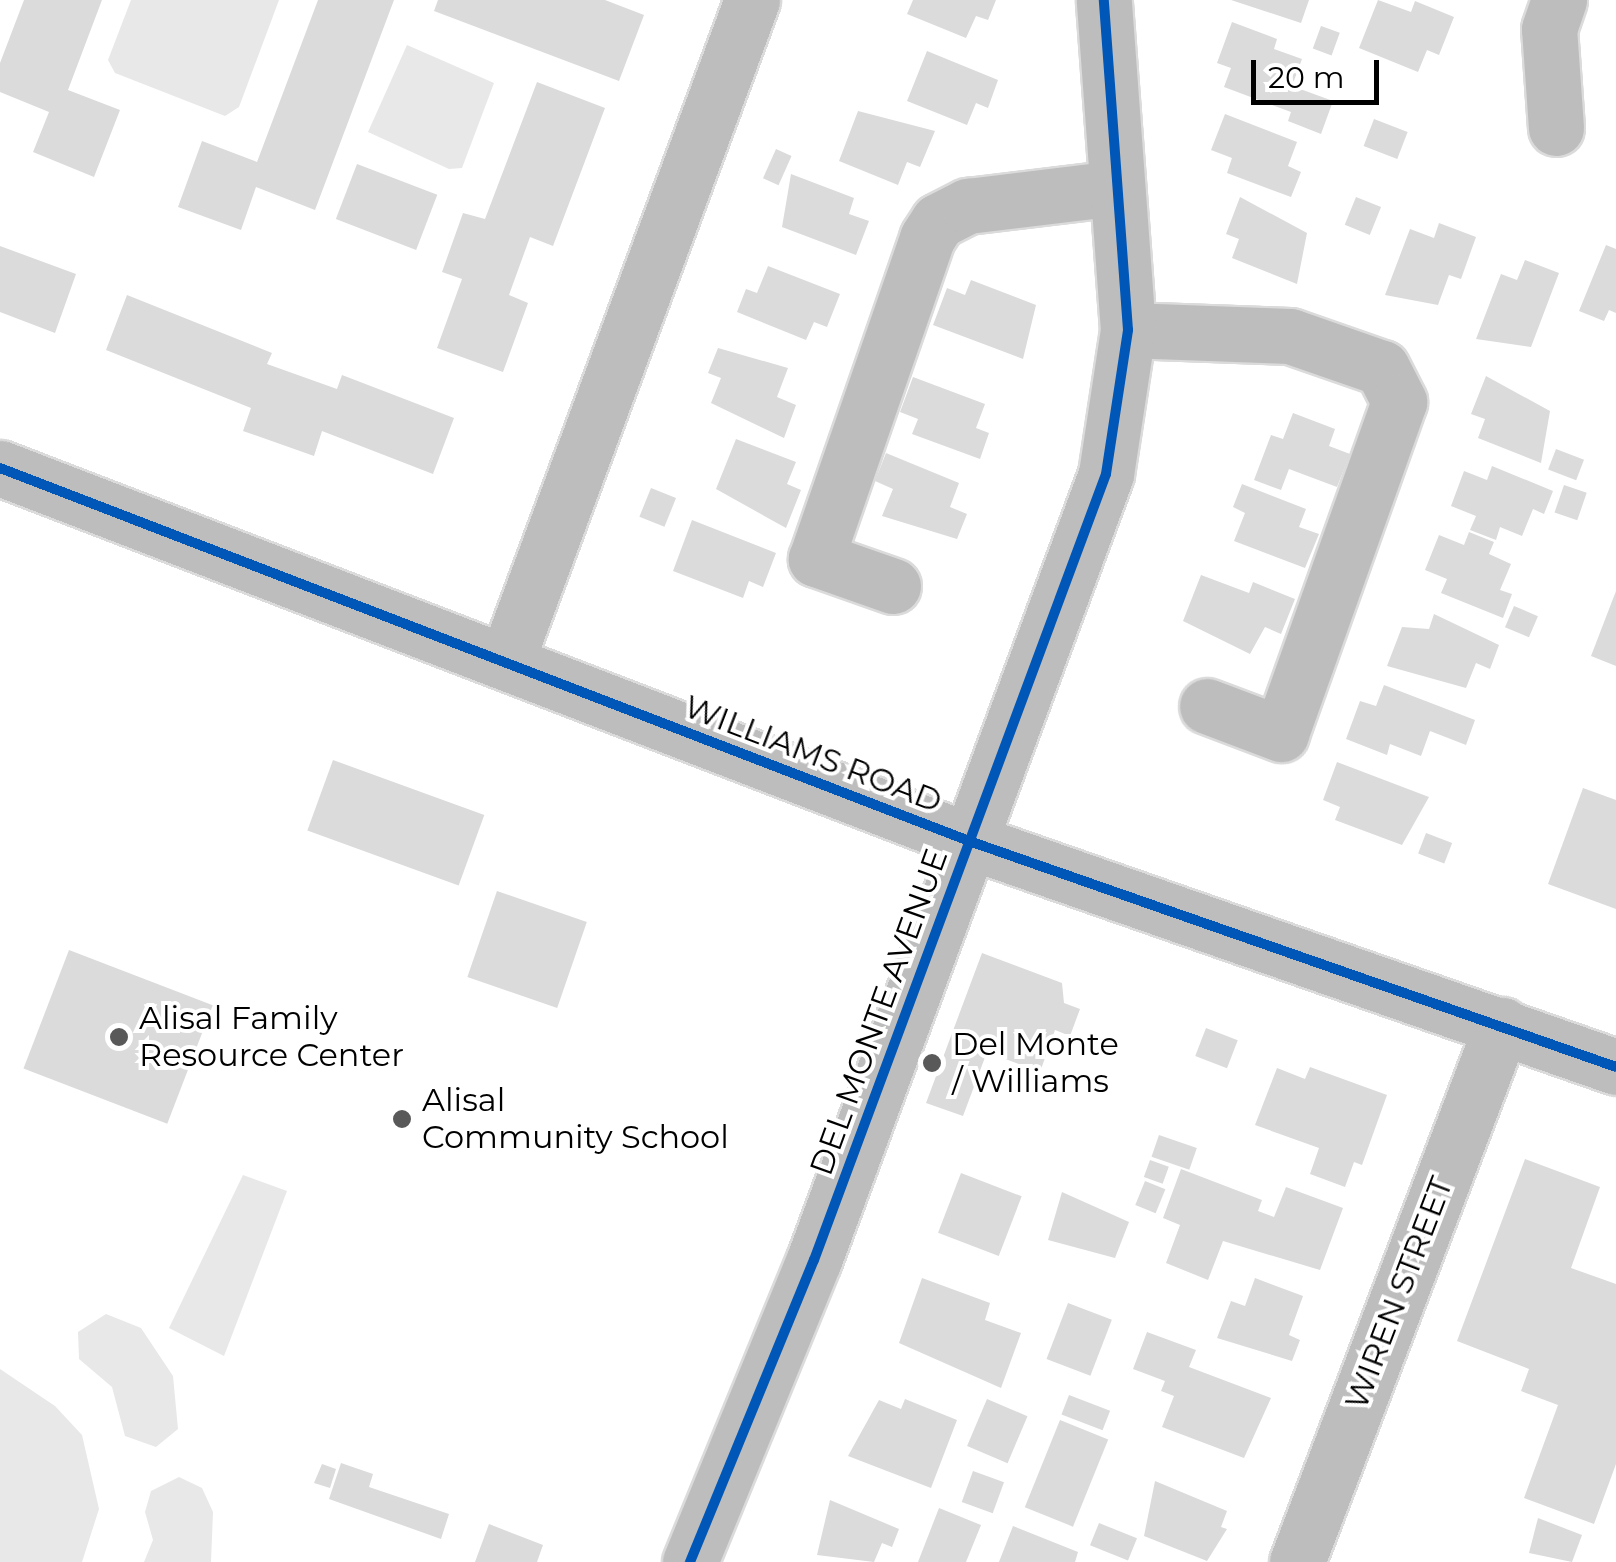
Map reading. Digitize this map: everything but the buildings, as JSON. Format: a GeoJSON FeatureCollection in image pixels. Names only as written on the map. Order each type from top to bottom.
{"type":"FeatureCollection","features":[{"type":"Feature","properties":{"kind":"street"},"geometry":{"type":"LineString","coordinates":[[506,662],[752,0]]}},
{"type":"Feature","properties":{"kind":"street","name":"DEL MONTE AVENUE"},"geometry":{"type":"LineString","coordinates":[[690,1562],[814,1260],[1106,474],[1128,330],[1104,0]]}},
{"type":"Feature","properties":{"kind":"street"},"geometry":{"type":"LineString","coordinates":[[1556,128],[1550,28],[1559,0]]}},
{"type":"Feature","properties":{"kind":"street"},"geometry":{"type":"LineString","coordinates":[[892,586],[816,559],[927,238],[938,221],[968,206],[1117,188]]}},
{"type":"Feature","properties":{"kind":"street"},"geometry":{"type":"LineString","coordinates":[[1128,330],[1290,336],[1382,368],[1398,402],[1281,734],[1207,706]]}},
{"type":"Feature","properties":{"kind":"street","name":"WILLIAMS ROAD"},"geometry":{"type":"LineString","coordinates":[[0,468],[969,841],[1616,1068]]}},
{"type":"Feature","properties":{"kind":"street","name":"WIREN STREET"},"geometry":{"type":"LineString","coordinates":[[1297,1562],[1502,1025]]}},
{"type":"Feature","properties":{"kind":"shaded area"},"geometry":{"type":"Polygon","coordinates":[[[131,0],[279,0],[239,107],[225,116],[115,73],[108,60],[131,0]]]}},
{"type":"Feature","properties":{"kind":"shaded area"},"geometry":{"type":"Polygon","coordinates":[[[407,45],[494,83],[462,168],[449,169],[368,132],[407,45]]]}},
{"type":"Feature","properties":{"kind":"shaded area"},"geometry":{"type":"Polygon","coordinates":[[[243,1175],[287,1191],[224,1356],[169,1328],[243,1175]]]}},
{"type":"Feature","properties":{"kind":"shaded area"},"geometry":{"type":"Polygon","coordinates":[[[106,1314],[141,1328],[173,1376],[178,1429],[156,1447],[125,1436],[112,1387],[79,1359],[78,1332],[106,1314]]]}},
{"type":"Feature","properties":{"kind":"shaded area"},"geometry":{"type":"Polygon","coordinates":[[[0,1369],[55,1406],[82,1435],[99,1509],[82,1562],[0,1562],[0,1369]]]}},
{"type":"Feature","properties":{"kind":"shaded area"},"geometry":{"type":"Polygon","coordinates":[[[179,1477],[202,1488],[213,1512],[211,1562],[144,1562],[153,1540],[145,1512],[151,1491],[179,1477]]]}},
{"type":"Feature","properties":{"kind":"cycle path"},"geometry":{"type":"LineString","coordinates":[[690,1562],[814,1260],[1106,474],[1128,330],[1104,0]]}},
{"type":"Feature","properties":{"kind":"cycle path"},"geometry":{"type":"LineString","coordinates":[[0,468],[969,841],[1616,1067]]}},
{"type":"Feature","properties":{"kind":"place","name":"Alisal Family Resource Center"},"geometry":{"type":"Point","coordinates":[119,1037]}},
{"type":"Feature","properties":{"kind":"place","name":"Del Monte / Williams"},"geometry":{"type":"Point","coordinates":[932,1063]}},
{"type":"Feature","properties":{"kind":"place","name":"Alisal Community School"},"geometry":{"type":"Point","coordinates":[402,1119]}}]}
